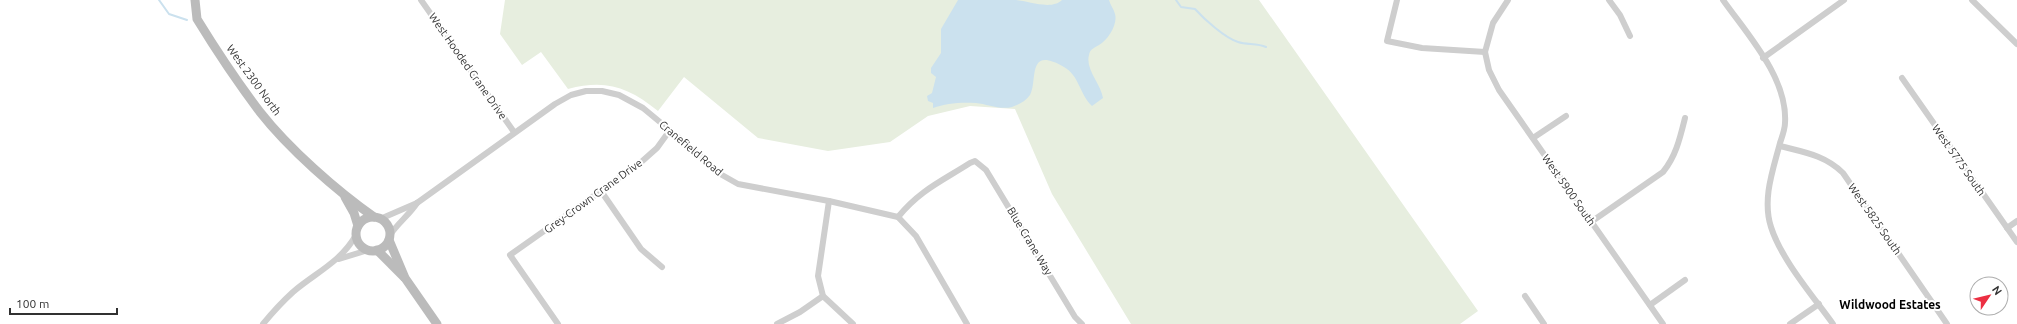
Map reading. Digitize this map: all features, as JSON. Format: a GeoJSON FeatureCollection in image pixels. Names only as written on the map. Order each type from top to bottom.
{"type":"FeatureCollection","features":[{"type":"Feature","properties":{"kind":"street","name":"West 2300 North"},"geometry":{"type":"LineString","coordinates":[[195,0],[197,19],[261,112],[292,146],[345,197]]}},
{"type":"Feature","properties":{"kind":"street","name":"West Hooded Crane Drive"},"geometry":{"type":"LineString","coordinates":[[422,0],[514,132]]}},
{"type":"Feature","properties":{"kind":"street"},"geometry":{"type":"LineString","coordinates":[[1397,0],[1387,41],[1422,48],[1485,52],[1493,23],[1508,0]]}},
{"type":"Feature","properties":{"kind":"street"},"geometry":{"type":"LineString","coordinates":[[1609,0],[1620,15],[1630,36]]}},
{"type":"Feature","properties":{"kind":"street"},"geometry":{"type":"LineString","coordinates":[[1723,0],[1763,58],[1778,83],[1784,101],[1785,123],[1767,200],[1771,226],[1779,247],[1833,324]]}},
{"type":"Feature","properties":{"kind":"street"},"geometry":{"type":"LineString","coordinates":[[1763,58],[1843,0]]}},
{"type":"Feature","properties":{"kind":"street"},"geometry":{"type":"LineString","coordinates":[[1972,0],[2017,44]]}},
{"type":"Feature","properties":{"kind":"street","name":"West 5900 South"},"geometry":{"type":"LineString","coordinates":[[1485,52],[1489,70],[1499,90],[1663,324]]}},
{"type":"Feature","properties":{"kind":"street","name":"West 5775 South"},"geometry":{"type":"LineString","coordinates":[[1902,78],[2017,242]]}},
{"type":"Feature","properties":{"kind":"street","name":"Cranefield Road"},"geometry":{"type":"LineString","coordinates":[[377,218],[417,203],[555,104],[571,95],[586,91],[602,91],[619,94],[631,100],[701,156],[715,171],[738,184],[829,201],[898,218]]}},
{"type":"Feature","properties":{"kind":"street"},"geometry":{"type":"LineString","coordinates":[[1533,138],[1566,116]]}},
{"type":"Feature","properties":{"kind":"street"},"geometry":{"type":"LineString","coordinates":[[1591,222],[1664,172],[1672,161],[1677,149],[1685,118]]}},
{"type":"Feature","properties":{"kind":"street","name":"Grey-Crown Crane Drive"},"geometry":{"type":"LineString","coordinates":[[558,324],[510,256],[639,164],[657,148],[670,130]]}},
{"type":"Feature","properties":{"kind":"street","name":"West 5825 South"},"geometry":{"type":"LineString","coordinates":[[1780,146],[1822,157],[1833,163],[1843,173],[1947,324]]}},
{"type":"Feature","properties":{"kind":"street","name":"Blue Crane Way"},"geometry":{"type":"LineString","coordinates":[[898,218],[922,192],[975,161],[986,170],[1082,324]]}},
{"type":"Feature","properties":{"kind":"street"},"geometry":{"type":"LineString","coordinates":[[601,191],[641,249],[662,267]]}},
{"type":"Feature","properties":{"kind":"street"},"geometry":{"type":"LineString","coordinates":[[345,197],[388,226],[390,238],[405,278],[436,324]]}},
{"type":"Feature","properties":{"kind":"street"},"geometry":{"type":"LineString","coordinates":[[345,197],[354,213],[360,244],[372,250],[405,278]]}},
{"type":"Feature","properties":{"kind":"street"},"geometry":{"type":"LineString","coordinates":[[829,201],[818,276],[823,296],[853,324]]}},
{"type":"Feature","properties":{"kind":"street","name":"Cranefield Road"},"geometry":{"type":"LineString","coordinates":[[390,238],[397,224],[417,203]]}},
{"type":"Feature","properties":{"kind":"street"},"geometry":{"type":"LineString","coordinates":[[338,260],[365,220],[377,218]]}},
{"type":"Feature","properties":{"kind":"street"},"geometry":{"type":"LineString","coordinates":[[898,218],[916,236],[967,324]]}},
{"type":"Feature","properties":{"kind":"street"},"geometry":{"type":"LineString","coordinates":[[2007,228],[2017,221]]}},
{"type":"Feature","properties":{"kind":"street"},"geometry":{"type":"LineString","coordinates":[[263,324],[292,293],[338,260],[386,245],[390,238]]}},
{"type":"Feature","properties":{"kind":"street"},"geometry":{"type":"LineString","coordinates":[[1650,305],[1685,280]]}},
{"type":"Feature","properties":{"kind":"street"},"geometry":{"type":"LineString","coordinates":[[778,324],[800,312],[823,296]]}},
{"type":"Feature","properties":{"kind":"street"},"geometry":{"type":"LineString","coordinates":[[1525,296],[1544,324]]}},
{"type":"Feature","properties":{"kind":"street"},"geometry":{"type":"LineString","coordinates":[[1790,324],[1819,304]]}},
{"type":"Feature","properties":{"kind":"green space"},"geometry":{"type":"Polygon","coordinates":[[[505,0],[1259,0],[1478,311],[1460,324],[1131,324],[1052,194],[1015,109],[970,106],[928,116],[890,142],[828,151],[758,138],[684,77],[658,111],[637,96],[616,87],[594,85],[568,89],[541,52],[522,65],[500,34],[505,0]]]}},
{"type":"Feature","properties":{"kind":"water"},"geometry":{"type":"Polygon","coordinates":[[[958,0],[1019,0],[1052,5],[1062,0],[1109,0],[1116,18],[1114,27],[1102,43],[1091,50],[1088,60],[1089,66],[1103,98],[1092,106],[1069,71],[1052,61],[1044,60],[1039,62],[1036,68],[1030,95],[1017,105],[1003,108],[976,103],[959,103],[933,108],[933,103],[928,101],[927,96],[932,93],[936,77],[931,73],[931,68],[941,53],[941,29],[958,0]]]}},
{"type":"Feature","properties":{"kind":"waterway"},"geometry":{"type":"LineString","coordinates":[[159,0],[169,14],[187,20]]}},
{"type":"Feature","properties":{"kind":"waterway"},"geometry":{"type":"LineString","coordinates":[[1176,0],[1181,7],[1195,9],[1227,37],[1241,43],[1266,47]]}},
{"type":"Feature","properties":{"kind":"district","name":"Wildwood Estates"},"geometry":{"type":"Point","coordinates":[1890,304]}}]}
